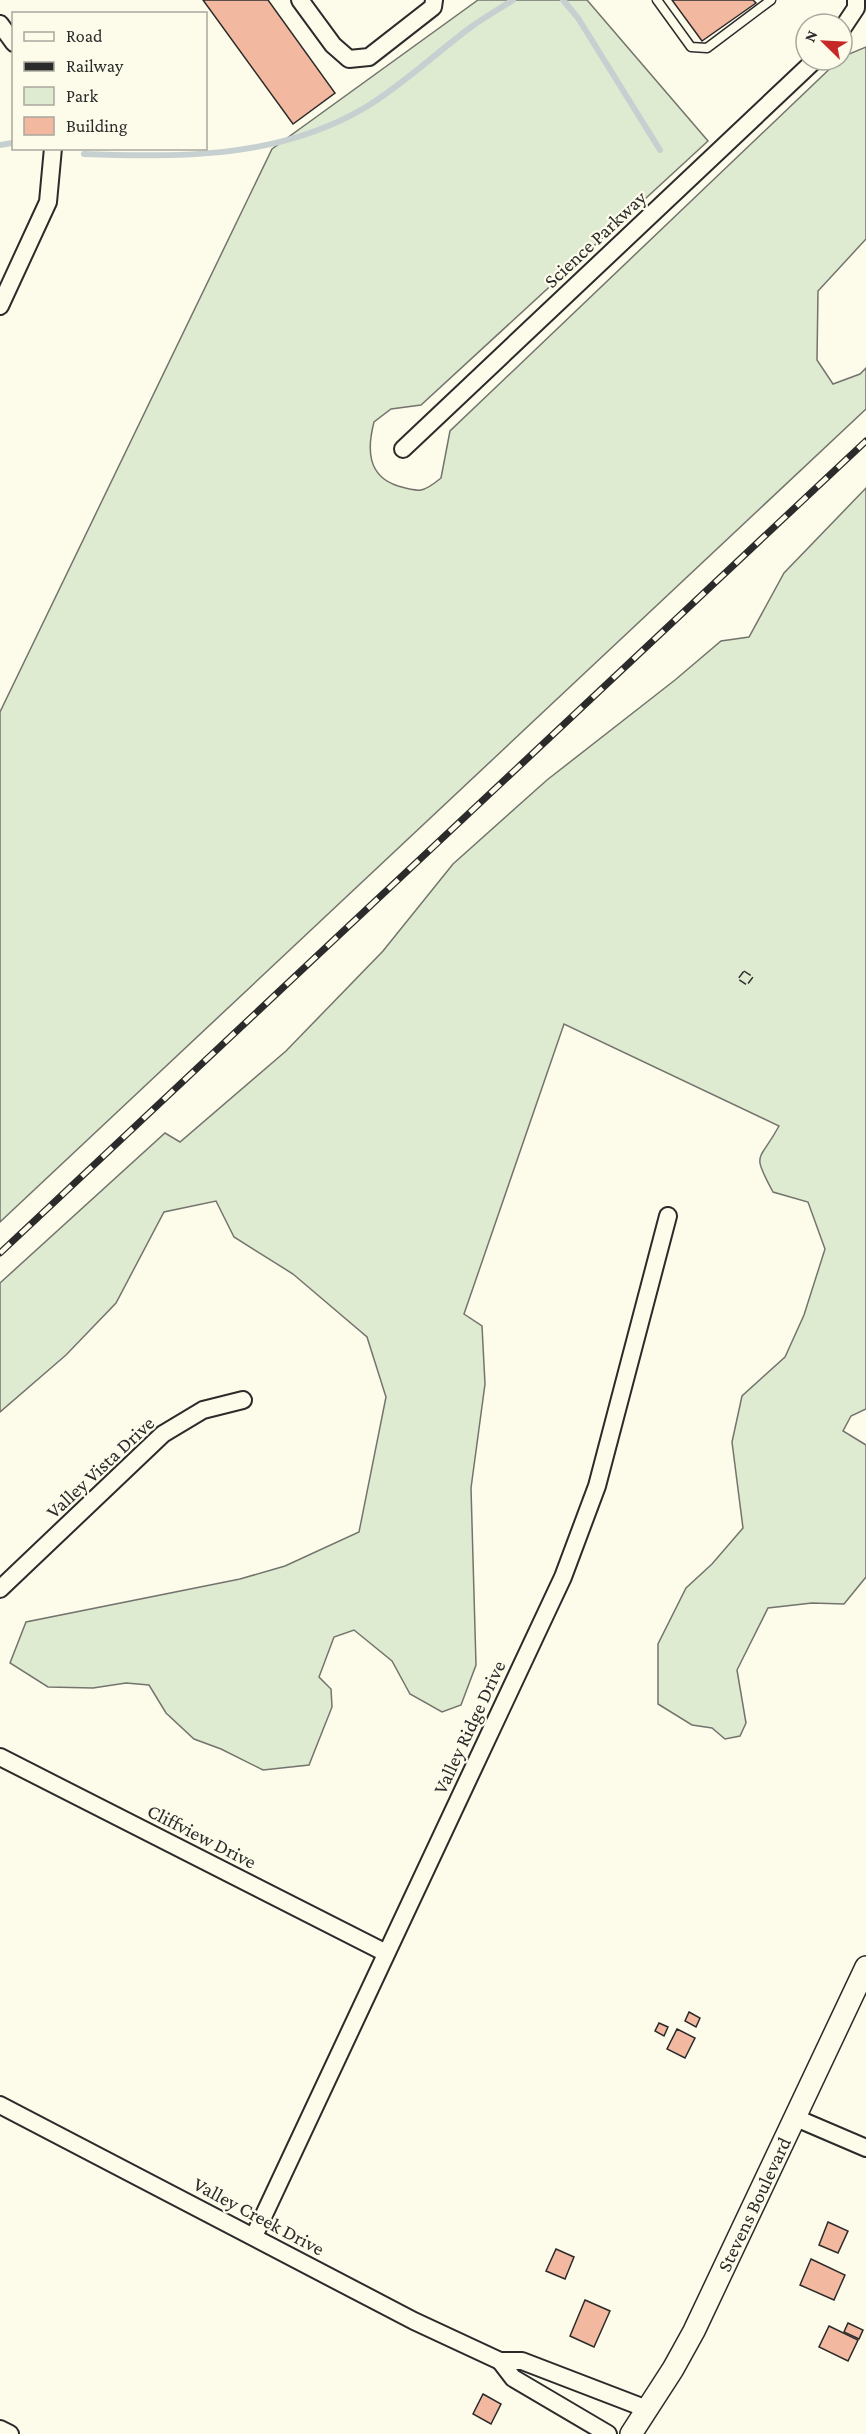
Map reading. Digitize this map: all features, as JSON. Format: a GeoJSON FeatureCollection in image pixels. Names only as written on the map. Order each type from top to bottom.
{"type":"FeatureCollection","features":[{"type":"Feature","properties":{"kind":"street"},"geometry":{"type":"LineString","coordinates":[[300,0],[333,45],[349,59],[369,57],[433,7],[434,0]]}},
{"type":"Feature","properties":{"kind":"street"},"geometry":{"type":"LineString","coordinates":[[0,24],[12,40]]}},
{"type":"Feature","properties":{"kind":"street","name":"Science Parkway"},"geometry":{"type":"LineString","coordinates":[[403,449],[802,72]]}},
{"type":"Feature","properties":{"kind":"street"},"geometry":{"type":"LineString","coordinates":[[0,306],[48,202],[53,150]]}},
{"type":"Feature","properties":{"kind":"street","name":"Valley Ridge Drive"},"geometry":{"type":"LineString","coordinates":[[254,2236],[562,1577],[597,1486],[668,1216]]}},
{"type":"Feature","properties":{"kind":"street","name":"Valley Vista Drive"},"geometry":{"type":"LineString","coordinates":[[0,1589],[163,1434],[203,1410],[243,1400]]}},
{"type":"Feature","properties":{"kind":"street","name":"Cliffview Drive"},"geometry":{"type":"LineString","coordinates":[[0,1757],[386,1953]]}},
{"type":"Feature","properties":{"kind":"street","name":"Stevens Boulevard"},"geometry":{"type":"LineString","coordinates":[[631,2434],[694,2331],[866,1967]]}},
{"type":"Feature","properties":{"kind":"street","name":"Valley Creek Drive"},"geometry":{"type":"LineString","coordinates":[[0,2105],[414,2321],[500,2361],[522,2361],[647,2409]]}},
{"type":"Feature","properties":{"kind":"street"},"geometry":{"type":"LineString","coordinates":[[796,2118],[866,2148]]}},
{"type":"Feature","properties":{"kind":"street","name":"Valley Creek Drive"},"geometry":{"type":"LineString","coordinates":[[500,2361],[513,2378],[608,2434]]}},
{"type":"Feature","properties":{"kind":"street"},"geometry":{"type":"LineString","coordinates":[[0,2429],[10,2434]]}},
{"type":"Feature","properties":{"kind":"lane"},"geometry":{"type":"LineString","coordinates":[[657,0],[691,47],[707,48],[771,0]]}},
{"type":"Feature","properties":{"kind":"green space"},"geometry":{"type":"Polygon","coordinates":[[[478,0],[587,0],[708,141],[421,405],[391,409],[374,422],[370,451],[380,476],[398,486],[419,490],[429,487],[441,478],[450,431],[826,72],[854,72],[854,52],[866,47],[866,239],[818,291],[817,360],[833,384],[860,374],[866,368],[866,409],[0,1222],[0,712],[272,149],[478,0]]]}},
{"type":"Feature","properties":{"kind":"green space"},"geometry":{"type":"Polygon","coordinates":[[[866,488],[866,1409],[851,1416],[843,1431],[866,1445],[866,1577],[844,1604],[812,1603],[768,1608],[737,1670],[746,1723],[740,1736],[725,1739],[712,1728],[692,1725],[658,1704],[658,1644],[686,1588],[712,1564],[743,1528],[732,1442],[742,1396],[785,1357],[804,1315],[825,1249],[808,1202],[773,1192],[762,1170],[760,1158],[779,1126],[564,1024],[464,1314],[482,1326],[485,1384],[471,1488],[476,1665],[461,1705],[442,1712],[410,1694],[392,1661],[354,1630],[334,1637],[319,1677],[331,1689],[332,1707],[309,1765],[263,1770],[221,1749],[194,1739],[166,1713],[149,1685],[126,1683],[93,1688],[48,1687],[10,1663],[26,1622],[240,1579],[285,1566],[359,1532],[386,1397],[367,1337],[293,1274],[234,1237],[216,1201],[164,1212],[116,1303],[66,1355],[0,1412],[0,1283],[165,1133],[180,1142],[286,1051],[383,951],[453,864],[547,780],[721,641],[749,637],[784,573],[866,488]]]}},
{"type":"Feature","properties":{"kind":"building"},"geometry":{"type":"Polygon","coordinates":[[[203,0],[268,0],[335,93],[293,124],[203,0]]]}},
{"type":"Feature","properties":{"kind":"building"},"geometry":{"type":"Polygon","coordinates":[[[672,0],[753,0],[756,3],[702,41],[672,0]]]}},
{"type":"Feature","properties":{"kind":"building"},"geometry":{"type":"Polygon","coordinates":[[[689,2012],[700,2018],[696,2027],[685,2021],[689,2012]]]}},
{"type":"Feature","properties":{"kind":"building"},"geometry":{"type":"Polygon","coordinates":[[[659,2023],[668,2027],[664,2036],[655,2031],[659,2023]]]}},
{"type":"Feature","properties":{"kind":"building"},"geometry":{"type":"Polygon","coordinates":[[[677,2029],[695,2038],[685,2058],[667,2049],[677,2029]]]}},
{"type":"Feature","properties":{"kind":"building"},"geometry":{"type":"Polygon","coordinates":[[[828,2222],[848,2231],[838,2253],[819,2245],[828,2222]]]}},
{"type":"Feature","properties":{"kind":"building"},"geometry":{"type":"Polygon","coordinates":[[[556,2249],[574,2257],[565,2279],[546,2271],[556,2249]]]}},
{"type":"Feature","properties":{"kind":"building"},"geometry":{"type":"Polygon","coordinates":[[[811,2259],[845,2275],[834,2300],[800,2285],[811,2259]]]}},
{"type":"Feature","properties":{"kind":"building"},"geometry":{"type":"Polygon","coordinates":[[[585,2300],[610,2311],[594,2347],[570,2336],[585,2300]]]}},
{"type":"Feature","properties":{"kind":"building"},"geometry":{"type":"Polygon","coordinates":[[[848,2323],[863,2330],[859,2339],[844,2332],[848,2323]]]}},
{"type":"Feature","properties":{"kind":"building"},"geometry":{"type":"Polygon","coordinates":[[[829,2326],[858,2340],[848,2361],[819,2347],[829,2326]]]}},
{"type":"Feature","properties":{"kind":"building"},"geometry":{"type":"Polygon","coordinates":[[[483,2394],[501,2404],[491,2424],[473,2414],[483,2394]]]}},
{"type":"Feature","properties":{"kind":"waterway"},"geometry":{"type":"LineString","coordinates":[[84,154],[157,156],[230,151],[300,136],[333,124],[366,107],[471,27],[513,0]]}},
{"type":"Feature","properties":{"kind":"waterway"},"geometry":{"type":"LineString","coordinates":[[563,0],[578,18],[660,150]]}},
{"type":"Feature","properties":{"kind":"waterway"},"geometry":{"type":"LineString","coordinates":[[0,145],[12,143]]}},
{"type":"Feature","properties":{"kind":"railway"},"geometry":{"type":"LineString","coordinates":[[0,1253],[866,441]]}},
{"type":"Feature","properties":{"kind":"fence"},"geometry":{"type":"LineString","coordinates":[[744,971],[753,977],[747,985],[738,979],[744,971]]}}]}
